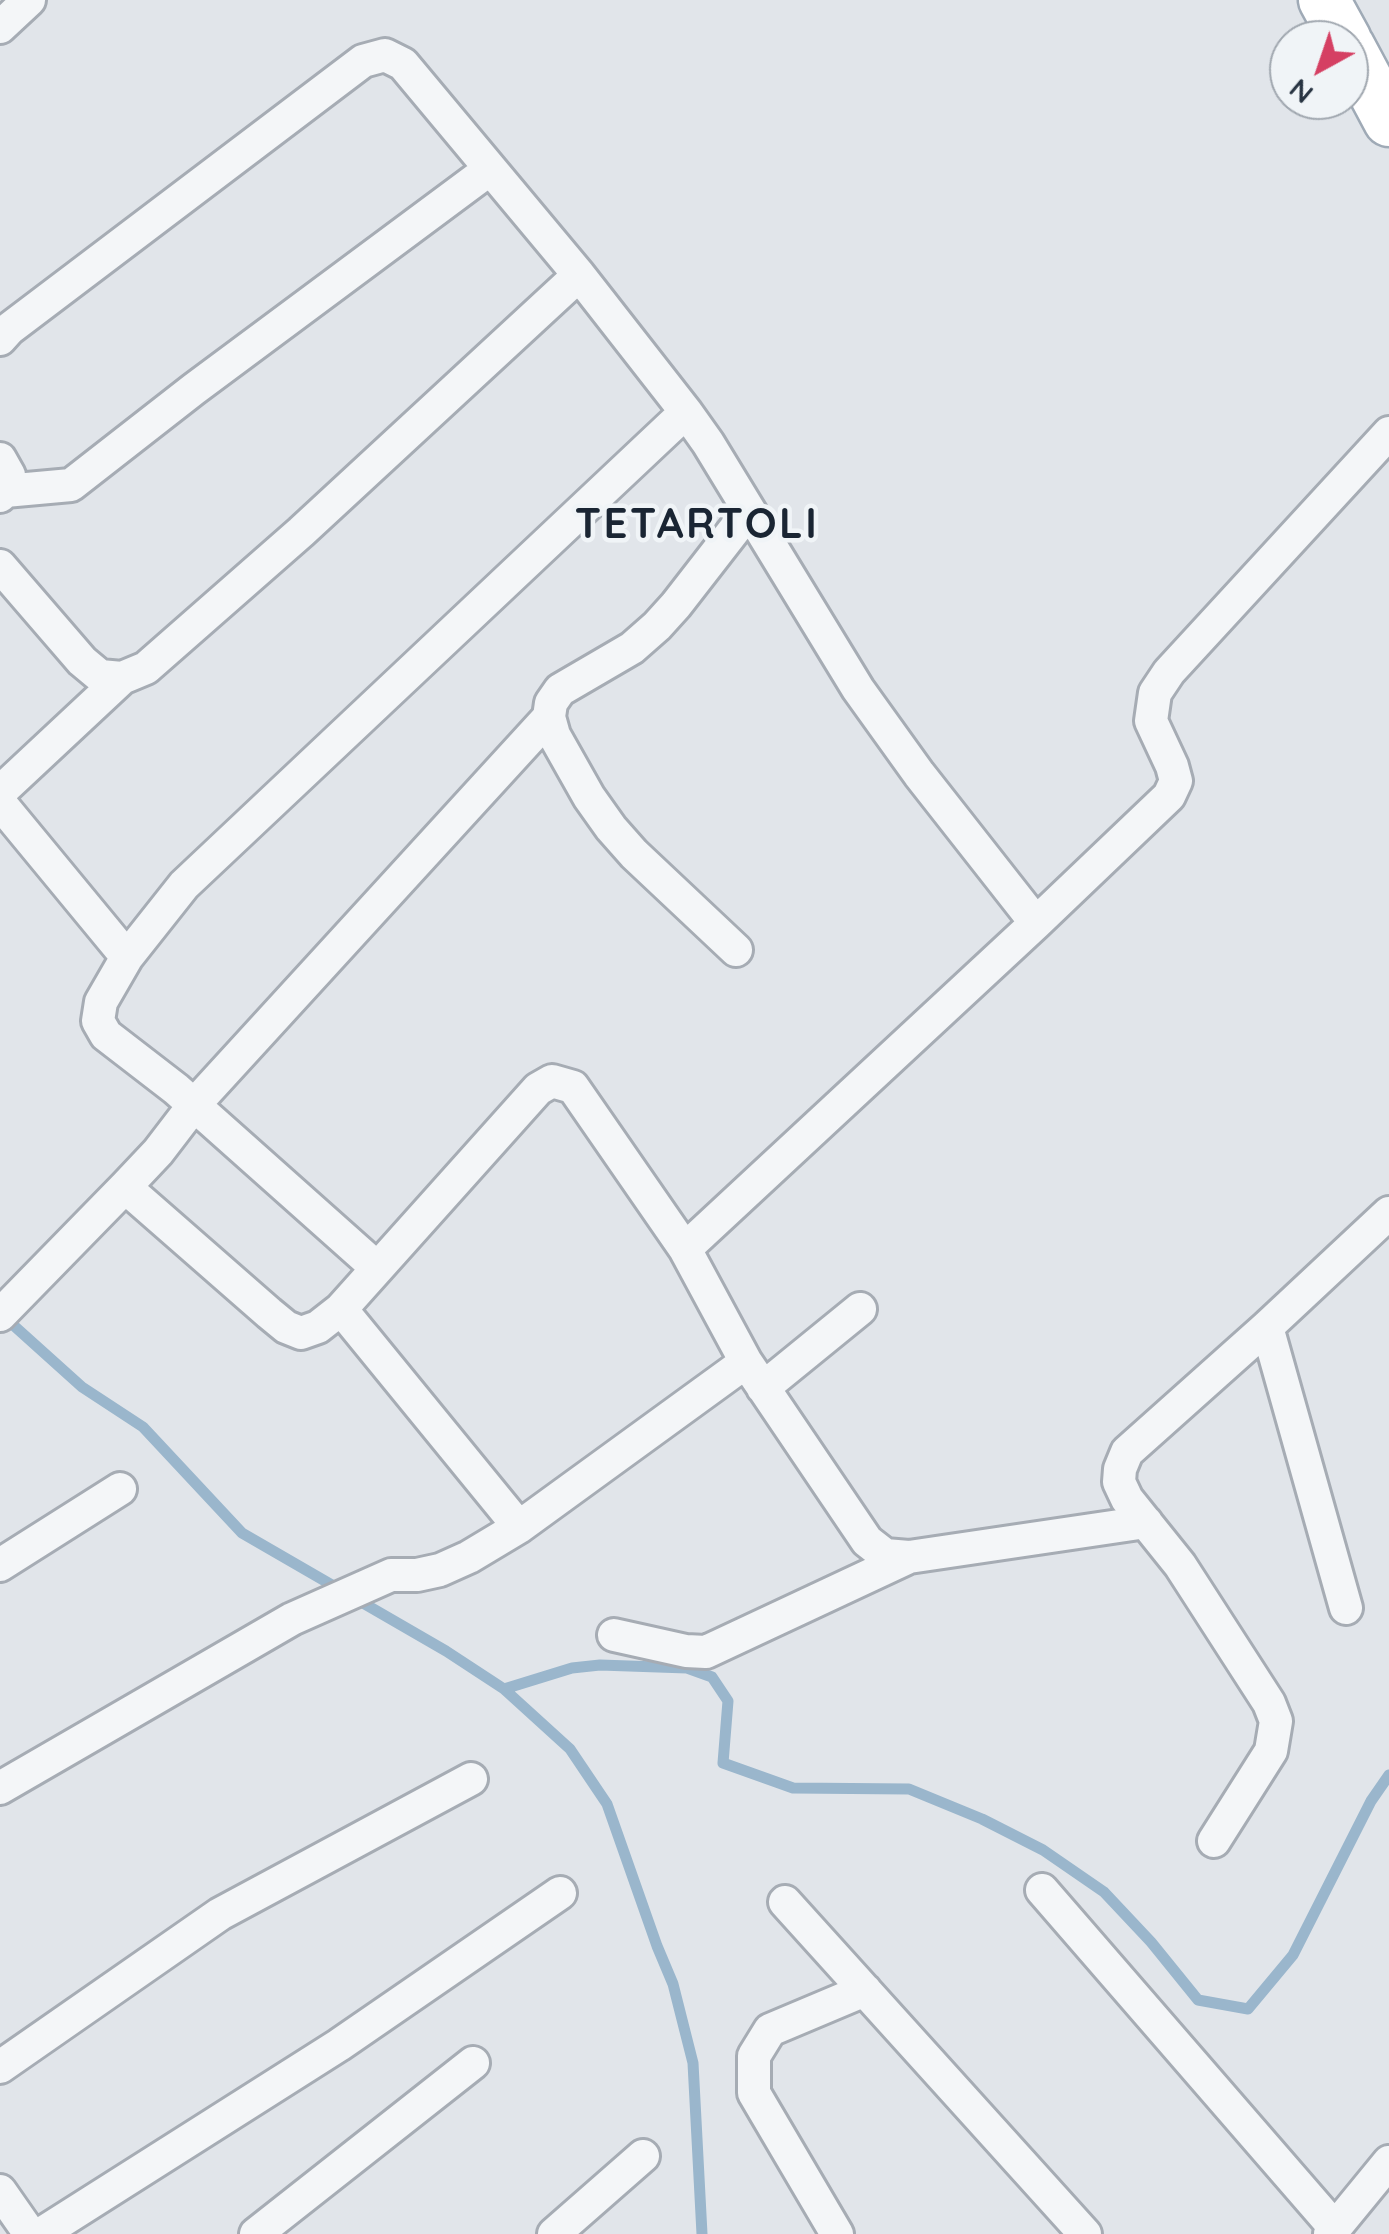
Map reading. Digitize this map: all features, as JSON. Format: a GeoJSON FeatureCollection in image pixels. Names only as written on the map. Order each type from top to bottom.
{"type":"FeatureCollection","features":[{"type":"Feature","properties":{"kind":"main road"},"geometry":{"type":"LineString","coordinates":[[1369,78],[1389,121]]}},
{"type":"Feature","properties":{"kind":"street"},"geometry":{"type":"LineString","coordinates":[[0,26],[29,0]]}},
{"type":"Feature","properties":{"kind":"street"},"geometry":{"type":"LineString","coordinates":[[0,339],[363,61],[385,55],[403,64],[686,412],[858,689],[918,774],[1036,923]]}},
{"type":"Feature","properties":{"kind":"street"},"geometry":{"type":"LineString","coordinates":[[2,482],[70,485],[490,169]]}},
{"type":"Feature","properties":{"kind":"street"},"geometry":{"type":"LineString","coordinates":[[0,792],[122,678],[146,668],[259,569],[578,275]]}},
{"type":"Feature","properties":{"kind":"street"},"geometry":{"type":"LineString","coordinates":[[377,1268],[194,1104],[106,1035],[98,1021],[101,1002],[127,958],[184,885],[686,412]]}},
{"type":"Feature","properties":{"kind":"street"},"geometry":{"type":"LineString","coordinates":[[684,1249],[1169,796],[1176,780],[1151,720],[1155,693],[1169,672],[1389,433]]}},
{"type":"Feature","properties":{"kind":"street"},"geometry":{"type":"LineString","coordinates":[[736,950],[611,828],[554,736],[549,717],[551,703],[560,690],[632,648],[657,626],[749,511]]}},
{"type":"Feature","properties":{"kind":"street"},"geometry":{"type":"LineString","coordinates":[[0,566],[82,660],[100,676],[122,678]]}},
{"type":"Feature","properties":{"kind":"street"},"geometry":{"type":"LineString","coordinates":[[0,1315],[158,1152],[194,1104],[549,717]]}},
{"type":"Feature","properties":{"kind":"street"},"geometry":{"type":"LineString","coordinates":[[0,803],[127,958]]}},
{"type":"Feature","properties":{"kind":"street"},"geometry":{"type":"LineString","coordinates":[[125,1187],[286,1327],[301,1333],[318,1327],[341,1309],[538,1089],[552,1081],[574,1087],[684,1249],[754,1375],[866,1541],[885,1554],[909,1557],[1146,1522]]}},
{"type":"Feature","properties":{"kind":"street"},"geometry":{"type":"LineString","coordinates":[[1214,1841],[1272,1751],[1276,1721],[1269,1703],[1190,1580],[1127,1500],[1118,1482],[1120,1469],[1127,1452],[1389,1213]]}},
{"type":"Feature","properties":{"kind":"street"},"geometry":{"type":"LineString","coordinates":[[341,1309],[520,1527]]}},
{"type":"Feature","properties":{"kind":"street"},"geometry":{"type":"LineString","coordinates":[[0,1788],[292,1619],[392,1576],[440,1570],[469,1557],[860,1309]]}},
{"type":"Feature","properties":{"kind":"street"},"geometry":{"type":"LineString","coordinates":[[1267,1327],[1346,1608]]}},
{"type":"Feature","properties":{"kind":"street"},"geometry":{"type":"LineString","coordinates":[[0,1565],[120,1489]]}},
{"type":"Feature","properties":{"kind":"street"},"geometry":{"type":"LineString","coordinates":[[614,1635],[706,1652],[909,1557]]}},
{"type":"Feature","properties":{"kind":"street"},"geometry":{"type":"LineString","coordinates":[[0,2067],[220,1914],[472,1779]]}},
{"type":"Feature","properties":{"kind":"street"},"geometry":{"type":"LineString","coordinates":[[1042,1890],[1332,2231],[1389,2162]]}},
{"type":"Feature","properties":{"kind":"street"},"geometry":{"type":"LineString","coordinates":[[41,2234],[339,2046],[560,1894]]}},
{"type":"Feature","properties":{"kind":"street"},"geometry":{"type":"LineString","coordinates":[[785,1902],[1085,2234]]}},
{"type":"Feature","properties":{"kind":"street"},"geometry":{"type":"LineString","coordinates":[[837,2234],[754,2093],[754,2056],[770,2030],[865,1990]]}},
{"type":"Feature","properties":{"kind":"street"},"geometry":{"type":"LineString","coordinates":[[256,2234],[473,2063]]}},
{"type":"Feature","properties":{"kind":"street"},"geometry":{"type":"LineString","coordinates":[[554,2234],[643,2156]]}},
{"type":"Feature","properties":{"kind":"street"},"geometry":{"type":"LineString","coordinates":[[0,2190],[30,2234]]}},
{"type":"Feature","properties":{"kind":"waterway"},"geometry":{"type":"LineString","coordinates":[[2,1315],[82,1387],[143,1427],[242,1533],[504,1689],[570,1749],[607,1804],[673,1984],[693,2063],[702,2234]]}},
{"type":"Feature","properties":{"kind":"waterway"},"geometry":{"type":"LineString","coordinates":[[504,1689],[572,1668],[600,1665],[687,1668],[712,1677],[728,1701],[723,1763],[793,1788],[909,1789],[982,1819],[1043,1850],[1104,1892],[1198,2000],[1248,2009],[1293,1955],[1371,1801],[1389,1775]]}},
{"type":"Feature","properties":{"kind":"district","name":"TETARTOLI"},"geometry":{"type":"Point","coordinates":[697,525]}}]}
